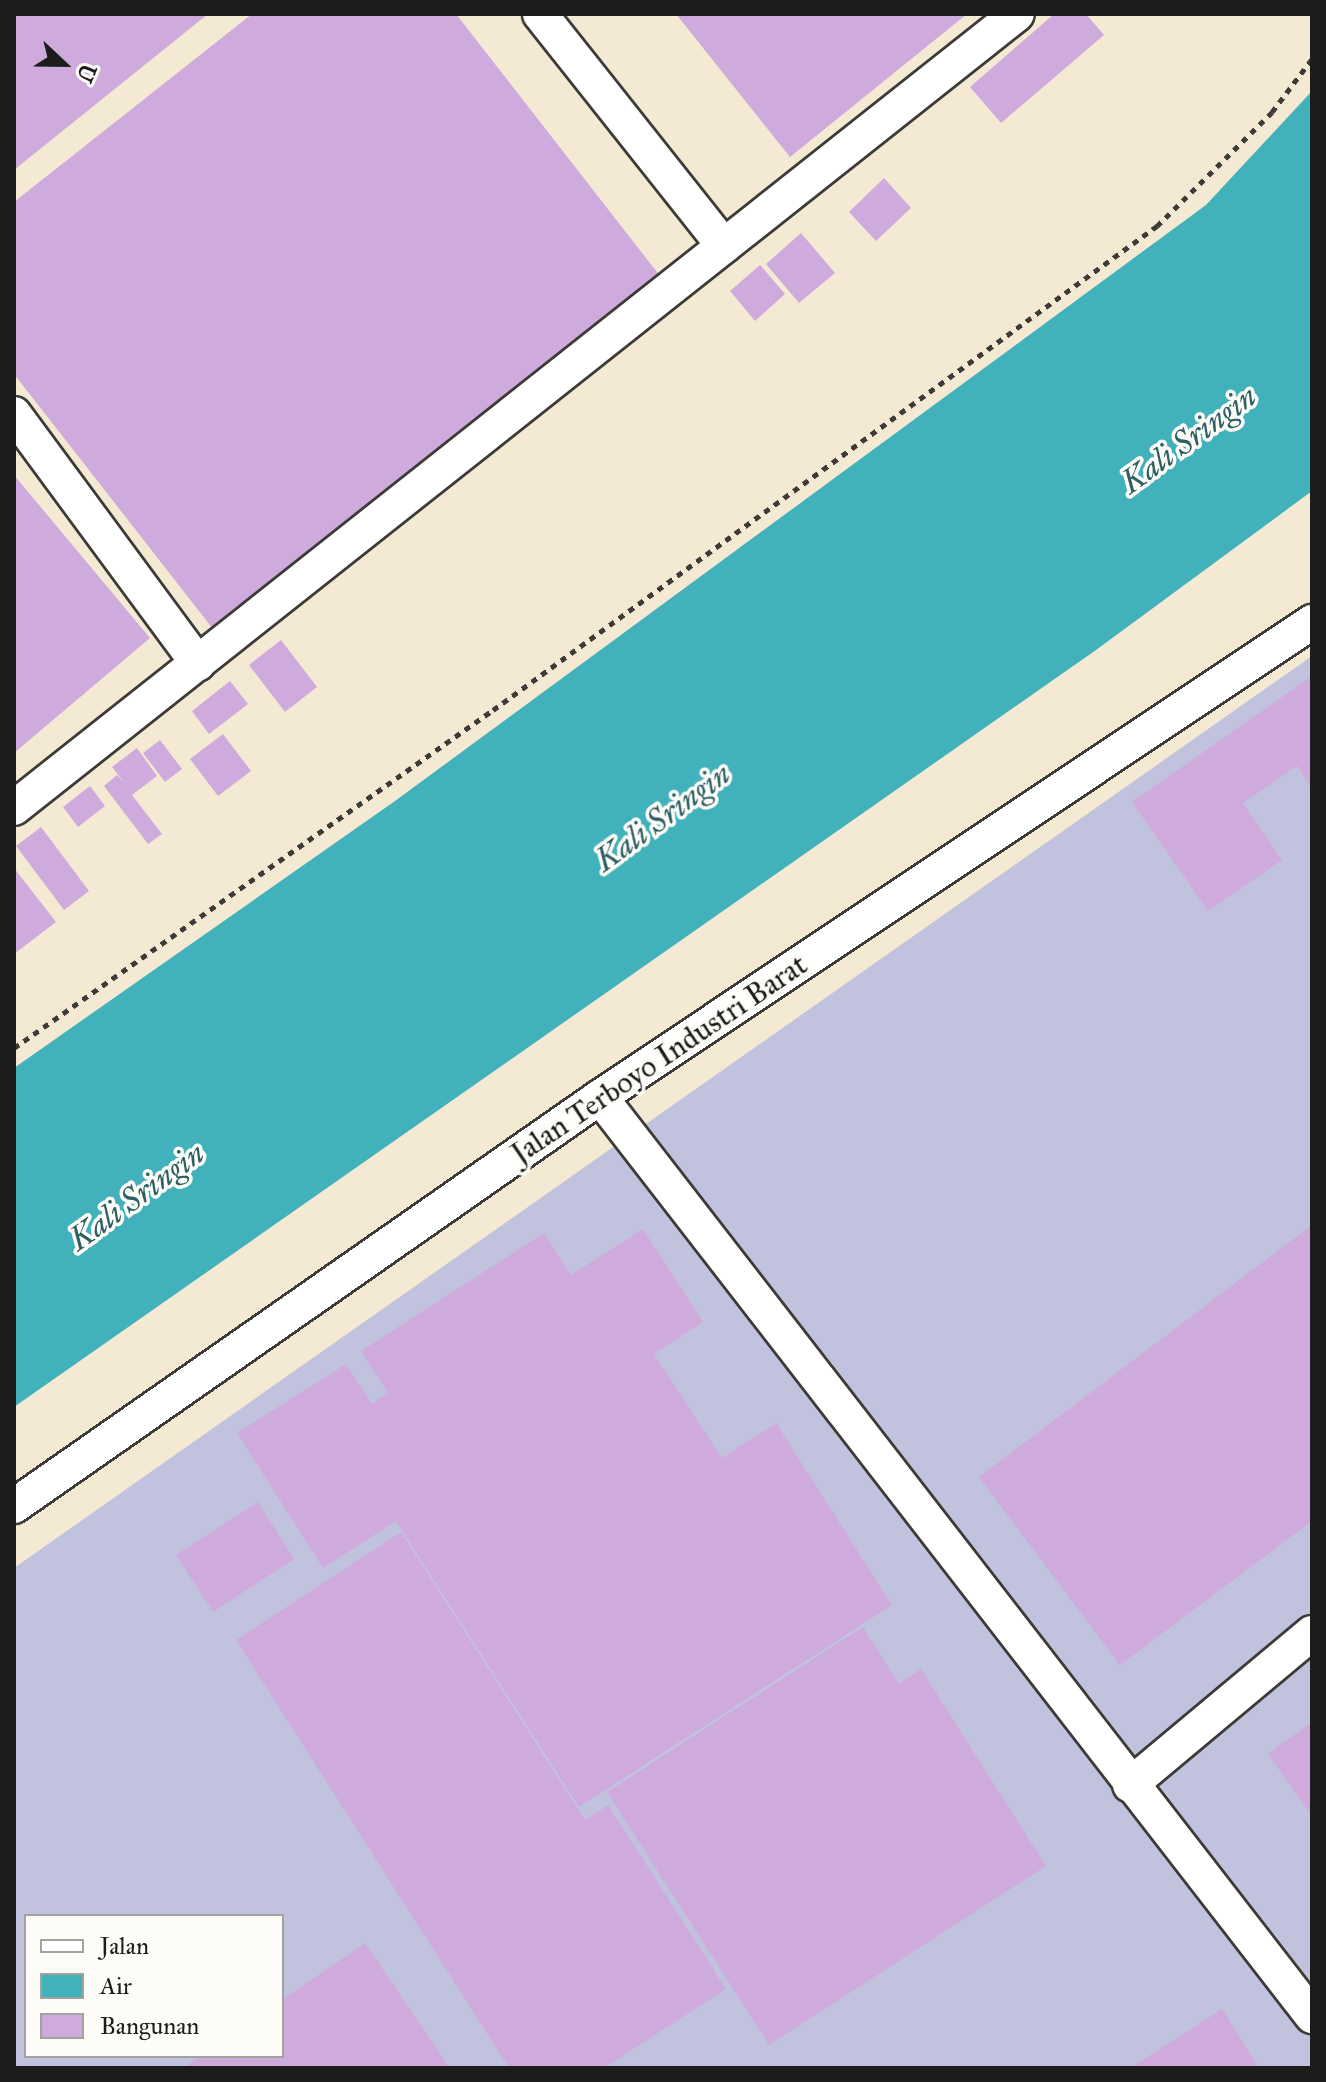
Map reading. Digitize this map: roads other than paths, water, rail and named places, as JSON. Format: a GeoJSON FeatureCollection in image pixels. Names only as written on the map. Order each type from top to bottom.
{"type":"FeatureCollection","features":[{"type":"Feature","properties":{"kind":"lane"},"geometry":{"type":"LineString","coordinates":[[540,14],[724,246]]}},
{"type":"Feature","properties":{"kind":"lane"},"geometry":{"type":"LineString","coordinates":[[14,808],[1017,14]]}},
{"type":"Feature","properties":{"kind":"lane"},"geometry":{"type":"LineString","coordinates":[[14,414],[198,664]]}},
{"type":"Feature","properties":{"kind":"lane","name":"Jalan Terboyo Industri Barat"},"geometry":{"type":"LineString","coordinates":[[14,1506],[600,1097],[1312,622]]}},
{"type":"Feature","properties":{"kind":"lane"},"geometry":{"type":"LineString","coordinates":[[600,1097],[1312,2016]]}},
{"type":"Feature","properties":{"kind":"lane"},"geometry":{"type":"LineString","coordinates":[[1130,1785],[1312,1633]]}},
{"type":"Feature","properties":{"kind":"water","name":"Kali Sringin"},"geometry":{"type":"Polygon","coordinates":[[[1312,91],[1312,491],[1096,650],[14,1407],[14,1068],[395,801],[1206,205],[1312,91]]]}}]}
